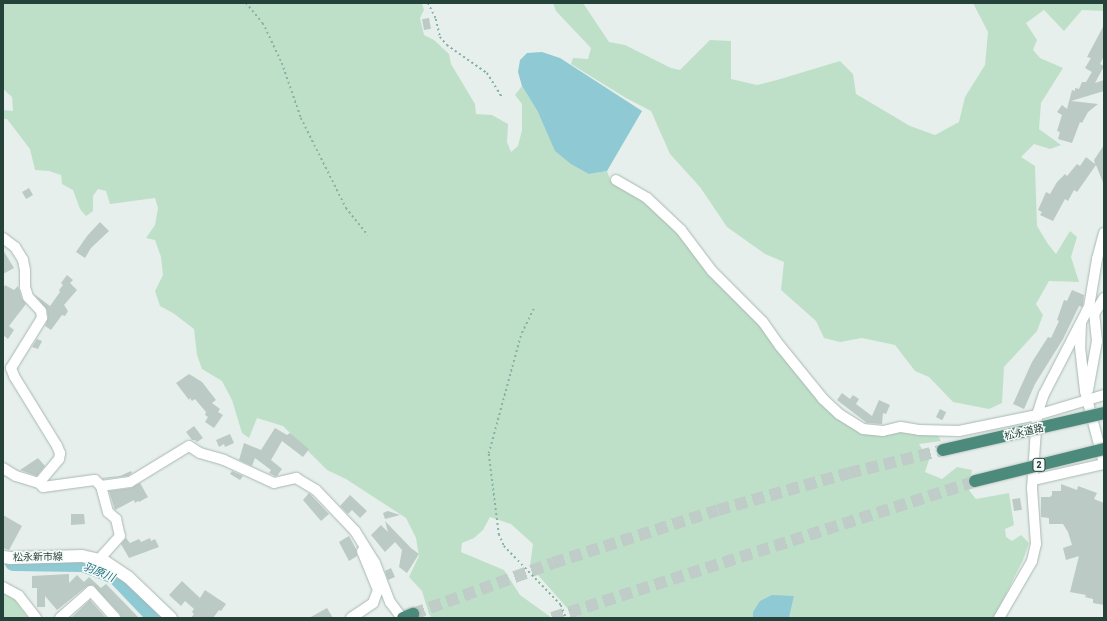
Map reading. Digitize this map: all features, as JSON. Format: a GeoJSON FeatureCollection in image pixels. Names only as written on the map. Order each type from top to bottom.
{"type":"FeatureCollection","features":[{"type":"Feature","properties":{"kind":"highway"},"geometry":{"type":"LineString","coordinates":[[1055,424],[1104,409]]}},
{"type":"Feature","properties":{"kind":"highway","name":"松永道路"},"geometry":{"type":"LineString","coordinates":[[943,450],[1104,413]]}},
{"type":"Feature","properties":{"kind":"highway","name":"2"},"geometry":{"type":"LineString","coordinates":[[975,481],[1104,449]]}},
{"type":"Feature","properties":{"kind":"main road","name":"松永新市線"},"geometry":{"type":"LineString","coordinates":[[3,557],[82,556],[99,559],[129,578],[171,618]]}},
{"type":"Feature","properties":{"kind":"street"},"geometry":{"type":"LineString","coordinates":[[616,180],[647,198],[681,230],[712,271],[763,322],[780,346],[823,399],[840,414],[863,429],[883,431],[901,427],[919,430],[959,431],[1037,415],[1104,395]]}},
{"type":"Feature","properties":{"kind":"street"},"geometry":{"type":"LineString","coordinates":[[999,618],[1032,561],[1036,544],[1033,480],[1037,415],[1044,394],[1089,307],[1097,259],[1104,233]]}},
{"type":"Feature","properties":{"kind":"street"},"geometry":{"type":"LineString","coordinates":[[3,238],[15,248],[23,260],[25,270],[24,287],[28,297],[41,311],[42,318],[11,368],[14,376],[60,453],[58,458],[39,483]]}},
{"type":"Feature","properties":{"kind":"street"},"geometry":{"type":"LineString","coordinates":[[1086,400],[1097,341],[1094,314],[1104,298]]}},
{"type":"Feature","properties":{"kind":"street"},"geometry":{"type":"LineString","coordinates":[[1033,480],[1104,464],[1086,400],[1080,347],[1081,323]]}},
{"type":"Feature","properties":{"kind":"street"},"geometry":{"type":"LineString","coordinates":[[101,486],[130,482],[189,446],[200,453],[224,460],[274,483],[296,478],[316,490],[355,531],[364,549],[378,590],[373,603],[351,618]]}},
{"type":"Feature","properties":{"kind":"street"},"geometry":{"type":"LineString","coordinates":[[3,468],[16,476],[39,483],[43,487],[95,480],[101,486],[108,512],[116,518],[120,536],[99,559]]}},
{"type":"Feature","properties":{"kind":"street"},"geometry":{"type":"LineString","coordinates":[[364,549],[375,563],[388,597],[406,617]]}},
{"type":"Feature","properties":{"kind":"street"},"geometry":{"type":"LineString","coordinates":[[3,587],[19,596],[36,618]]}},
{"type":"Feature","properties":{"kind":"street"},"geometry":{"type":"LineString","coordinates":[[60,618],[91,591],[115,618]]}},
{"type":"Feature","properties":{"kind":"path"},"geometry":{"type":"LineString","coordinates":[[246,3],[263,23],[282,63],[301,118],[346,208],[368,235]]}},
{"type":"Feature","properties":{"kind":"path"},"geometry":{"type":"LineString","coordinates":[[428,3],[436,19],[440,37],[447,45],[487,73],[502,97]]}},
{"type":"Feature","properties":{"kind":"path"},"geometry":{"type":"LineString","coordinates":[[534,309],[520,336],[489,454],[499,534],[504,546],[560,605],[566,618]]}},
{"type":"Feature","properties":{"kind":"green space"},"geometry":{"type":"Polygon","coordinates":[[[3,3],[422,3],[424,10],[420,18],[424,35],[434,40],[449,54],[451,64],[475,104],[476,114],[492,115],[508,124],[507,142],[511,152],[518,146],[522,130],[522,104],[515,95],[522,86],[538,112],[589,174],[607,171],[611,182],[635,195],[658,212],[755,317],[806,379],[868,433],[890,435],[899,432],[938,435],[941,441],[919,444],[929,460],[925,472],[942,479],[957,467],[972,470],[968,489],[976,499],[1009,493],[1014,525],[1005,529],[1006,537],[1012,541],[1021,535],[1029,543],[1023,560],[994,618],[789,618],[794,596],[753,612],[753,618],[576,618],[530,566],[533,544],[511,524],[490,517],[483,530],[474,538],[462,543],[461,552],[504,570],[520,595],[552,618],[432,618],[429,614],[422,591],[409,577],[419,556],[416,538],[406,518],[346,479],[327,470],[283,426],[257,418],[249,438],[242,433],[232,400],[222,381],[202,369],[197,355],[194,329],[173,313],[160,306],[155,291],[163,275],[161,257],[155,240],[146,238],[155,225],[158,208],[155,198],[110,204],[106,191],[98,189],[93,196],[93,211],[86,216],[80,209],[73,190],[62,184],[61,175],[49,171],[35,170],[30,149],[7,119],[3,119],[3,110],[13,111],[12,97],[3,89],[3,3]]]}},
{"type":"Feature","properties":{"kind":"green space"},"geometry":{"type":"Polygon","coordinates":[[[553,3],[583,3],[609,42],[625,45],[671,68],[680,70],[710,40],[731,41],[731,79],[757,85],[840,61],[853,74],[856,94],[910,126],[935,135],[959,122],[965,97],[985,65],[988,32],[973,3],[1104,3],[1104,11],[1082,10],[1064,31],[1044,10],[1026,23],[1037,40],[1033,50],[1040,58],[1063,68],[1041,103],[1039,129],[1061,145],[1050,149],[1034,144],[1021,157],[1035,166],[1037,226],[1048,244],[1056,254],[1070,231],[1077,237],[1071,257],[1079,282],[1049,281],[1036,304],[1043,315],[1037,331],[1004,367],[1002,403],[989,409],[953,402],[929,377],[915,371],[895,345],[862,338],[840,342],[824,338],[816,321],[781,290],[784,262],[765,254],[727,227],[700,187],[670,154],[651,111],[626,98],[571,64],[573,58],[588,59],[591,48],[556,11],[553,3]]]}},
{"type":"Feature","properties":{"kind":"green space"},"geometry":{"type":"Polygon","coordinates":[[[3,591],[11,595],[28,618],[3,618],[3,591]]]}},
{"type":"Feature","properties":{"kind":"water"},"geometry":{"type":"Polygon","coordinates":[[[542,52],[560,58],[642,111],[607,171],[589,174],[571,164],[555,151],[538,112],[522,86],[518,72],[520,60],[527,53],[542,52]]]}},
{"type":"Feature","properties":{"kind":"water"},"geometry":{"type":"Polygon","coordinates":[[[772,595],[794,596],[789,618],[753,618],[753,612],[760,601],[772,595]]]}},
{"type":"Feature","properties":{"kind":"building"},"geometry":{"type":"Polygon","coordinates":[[[429,18],[431,29],[424,30],[422,19],[429,18]]]}},
{"type":"Feature","properties":{"kind":"building"},"geometry":{"type":"Polygon","coordinates":[[[1104,25],[1104,56],[1100,64],[1104,66],[1095,83],[1104,80],[1104,91],[1071,101],[1098,104],[1088,112],[1082,123],[1080,122],[1072,143],[1058,139],[1060,132],[1057,131],[1062,115],[1057,112],[1062,105],[1067,109],[1072,90],[1075,91],[1075,88],[1079,89],[1082,82],[1086,82],[1092,72],[1085,68],[1091,58],[1087,57],[1104,25]]]}},
{"type":"Feature","properties":{"kind":"building"},"geometry":{"type":"Polygon","coordinates":[[[1104,145],[1104,185],[1096,165],[1077,192],[1074,190],[1068,201],[1065,199],[1053,221],[1040,215],[1042,212],[1038,210],[1046,192],[1050,194],[1057,182],[1065,174],[1067,176],[1077,164],[1080,166],[1086,157],[1095,164],[1094,160],[1104,145]]]}},
{"type":"Feature","properties":{"kind":"building"},"geometry":{"type":"Polygon","coordinates":[[[29,188],[33,195],[26,199],[22,192],[29,188]]]}},
{"type":"Feature","properties":{"kind":"building"},"geometry":{"type":"Polygon","coordinates":[[[100,222],[109,231],[91,248],[85,258],[76,252],[87,236],[100,222]]]}},
{"type":"Feature","properties":{"kind":"building"},"geometry":{"type":"Polygon","coordinates":[[[3,250],[14,268],[3,274],[3,250]]]}},
{"type":"Feature","properties":{"kind":"building"},"geometry":{"type":"Polygon","coordinates":[[[67,275],[73,280],[70,283],[77,290],[64,305],[68,311],[65,316],[62,315],[51,330],[45,326],[48,318],[47,310],[34,294],[50,306],[60,292],[59,290],[63,285],[61,283],[67,275]]]}},
{"type":"Feature","properties":{"kind":"building"},"geometry":{"type":"Polygon","coordinates":[[[5,285],[14,290],[18,286],[22,299],[26,304],[9,326],[14,330],[8,339],[3,335],[3,289],[5,285]]]}},
{"type":"Feature","properties":{"kind":"building"},"geometry":{"type":"Polygon","coordinates":[[[1072,290],[1084,295],[1082,307],[1079,306],[1063,339],[1035,384],[1024,409],[1013,404],[1032,362],[1048,337],[1051,338],[1059,321],[1057,320],[1064,300],[1067,301],[1072,290]]]}},
{"type":"Feature","properties":{"kind":"building"},"geometry":{"type":"Polygon","coordinates":[[[37,339],[42,341],[38,349],[32,347],[37,339]]]}},
{"type":"Feature","properties":{"kind":"building"},"geometry":{"type":"Polygon","coordinates":[[[189,374],[202,382],[216,400],[212,403],[220,409],[218,412],[223,415],[214,428],[205,422],[208,417],[205,415],[206,412],[195,399],[192,401],[190,398],[189,400],[176,383],[189,374]]]}},
{"type":"Feature","properties":{"kind":"building"},"geometry":{"type":"Polygon","coordinates":[[[842,393],[850,399],[853,395],[859,399],[856,404],[872,416],[879,400],[890,405],[886,414],[883,413],[882,424],[867,423],[837,400],[842,393]]]}},
{"type":"Feature","properties":{"kind":"building"},"geometry":{"type":"Polygon","coordinates":[[[940,409],[946,412],[942,420],[936,417],[940,409]]]}},
{"type":"Feature","properties":{"kind":"building"},"geometry":{"type":"Polygon","coordinates":[[[194,426],[203,438],[197,442],[192,440],[186,432],[194,426]]]}},
{"type":"Feature","properties":{"kind":"building"},"geometry":{"type":"Polygon","coordinates":[[[275,428],[287,435],[290,433],[309,449],[303,457],[282,441],[271,460],[282,469],[277,476],[269,473],[271,470],[255,458],[252,466],[239,460],[244,443],[261,450],[275,428]]]}},
{"type":"Feature","properties":{"kind":"building"},"geometry":{"type":"Polygon","coordinates":[[[230,434],[234,443],[225,447],[224,444],[219,447],[216,440],[230,434]]]}},
{"type":"Feature","properties":{"kind":"building"},"geometry":{"type":"Polygon","coordinates":[[[38,458],[45,466],[37,476],[20,470],[38,458]]]}},
{"type":"Feature","properties":{"kind":"building"},"geometry":{"type":"Polygon","coordinates":[[[131,471],[132,473],[128,476],[102,478],[120,476],[131,471]]]}},
{"type":"Feature","properties":{"kind":"building"},"geometry":{"type":"Polygon","coordinates":[[[232,471],[243,476],[240,480],[230,474],[232,471]]]}},
{"type":"Feature","properties":{"kind":"building"},"geometry":{"type":"Polygon","coordinates":[[[140,483],[148,497],[135,503],[134,500],[115,510],[109,491],[131,488],[140,483]]]}},
{"type":"Feature","properties":{"kind":"building"},"geometry":{"type":"Polygon","coordinates":[[[1061,484],[1077,490],[1078,486],[1097,493],[1094,499],[1104,503],[1104,605],[1093,603],[1093,599],[1085,597],[1086,595],[1070,592],[1079,556],[1066,560],[1063,548],[1072,545],[1068,532],[1063,524],[1049,524],[1049,518],[1041,517],[1041,497],[1050,497],[1052,495],[1052,491],[1061,491],[1061,484]]]}},
{"type":"Feature","properties":{"kind":"building"},"geometry":{"type":"Polygon","coordinates":[[[309,493],[329,514],[321,521],[303,500],[309,493]]]}},
{"type":"Feature","properties":{"kind":"building"},"geometry":{"type":"Polygon","coordinates":[[[350,495],[367,511],[360,518],[352,510],[348,514],[340,506],[350,495]]]}},
{"type":"Feature","properties":{"kind":"building"},"geometry":{"type":"Polygon","coordinates":[[[1020,498],[1022,510],[1014,511],[1012,499],[1020,498]]]}},
{"type":"Feature","properties":{"kind":"building"},"geometry":{"type":"Polygon","coordinates":[[[388,511],[400,515],[385,519],[383,513],[388,511]]]}},
{"type":"Feature","properties":{"kind":"building"},"geometry":{"type":"Polygon","coordinates":[[[71,514],[84,514],[85,524],[71,525],[71,514]]]}},
{"type":"Feature","properties":{"kind":"building"},"geometry":{"type":"Polygon","coordinates":[[[3,515],[22,526],[9,550],[3,548],[3,515]]]}},
{"type":"Feature","properties":{"kind":"building"},"geometry":{"type":"Polygon","coordinates":[[[385,521],[411,548],[419,554],[407,573],[399,567],[402,550],[395,542],[385,552],[371,535],[381,525],[388,532],[385,521]]]}},
{"type":"Feature","properties":{"kind":"building"},"geometry":{"type":"Polygon","coordinates":[[[349,536],[356,549],[357,556],[349,561],[339,542],[349,536]]]}},
{"type":"Feature","properties":{"kind":"building"},"geometry":{"type":"Polygon","coordinates":[[[126,538],[130,543],[139,539],[141,542],[150,538],[151,541],[155,539],[159,547],[129,558],[121,544],[126,538]]]}},
{"type":"Feature","properties":{"kind":"building"},"geometry":{"type":"Polygon","coordinates":[[[391,568],[395,577],[388,580],[385,571],[391,568]]]}},
{"type":"Feature","properties":{"kind":"building"},"geometry":{"type":"Polygon","coordinates":[[[69,574],[69,583],[77,575],[84,582],[89,577],[101,588],[106,584],[139,618],[121,618],[120,614],[93,585],[87,586],[57,610],[45,596],[45,607],[37,607],[37,588],[32,588],[32,576],[69,574]]]}},
{"type":"Feature","properties":{"kind":"building"},"geometry":{"type":"Polygon","coordinates":[[[182,581],[200,598],[205,590],[226,604],[213,618],[191,618],[194,614],[192,612],[194,609],[185,601],[181,606],[169,595],[182,581]]]}},
{"type":"Feature","properties":{"kind":"building"},"geometry":{"type":"Polygon","coordinates":[[[90,600],[106,618],[72,617],[90,600]]]}},
{"type":"Feature","properties":{"kind":"building"},"geometry":{"type":"Polygon","coordinates":[[[327,608],[333,618],[309,618],[327,608]]]}},
{"type":"Feature","properties":{"kind":"waterway","name":"羽原川"},"geometry":{"type":"LineString","coordinates":[[13,563],[83,564],[115,576],[155,618]]}},
{"type":"Feature","properties":{"kind":"tunnel"},"geometry":{"type":"LineString","coordinates":[[413,614],[553,563],[718,510],[849,473],[943,450]]}},
{"type":"Feature","properties":{"kind":"tunnel"},"geometry":{"type":"LineString","coordinates":[[552,618],[975,481]]}}]}
